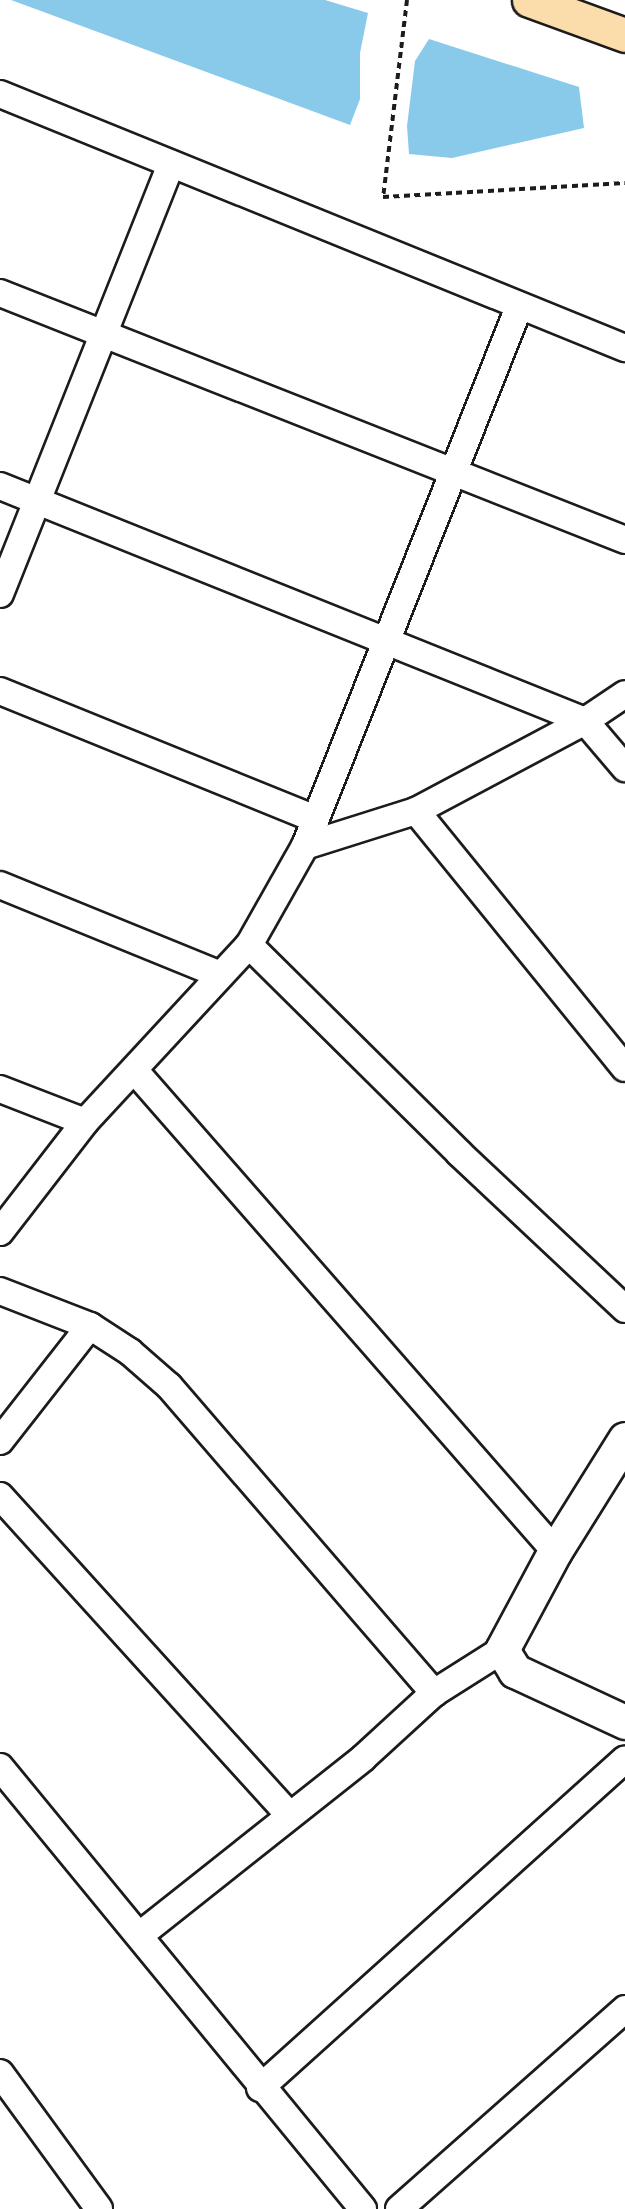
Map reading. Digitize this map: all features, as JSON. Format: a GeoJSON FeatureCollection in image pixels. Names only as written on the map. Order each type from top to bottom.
{"type":"FeatureCollection","features":[{"type":"Feature","properties":{"kind":"main road"},"geometry":{"type":"LineString","coordinates":[[529,0],[625,35]]}},
{"type":"Feature","properties":{"kind":"street"},"geometry":{"type":"LineString","coordinates":[[0,94],[519,308],[625,348]]}},
{"type":"Feature","properties":{"kind":"street"},"geometry":{"type":"LineString","coordinates":[[0,594],[171,164]]}},
{"type":"Feature","properties":{"kind":"street"},"geometry":{"type":"LineString","coordinates":[[0,293],[453,475],[625,540]]}},
{"type":"Feature","properties":{"kind":"street"},"geometry":{"type":"LineString","coordinates":[[0,1233],[84,1122],[135,1071],[249,945],[305,846],[519,308]]}},
{"type":"Feature","properties":{"kind":"street"},"geometry":{"type":"LineString","coordinates":[[0,486],[386,639],[585,722],[625,768]]}},
{"type":"Feature","properties":{"kind":"street"},"geometry":{"type":"LineString","coordinates":[[0,692],[315,819]]}},
{"type":"Feature","properties":{"kind":"street"},"geometry":{"type":"LineString","coordinates":[[305,846],[416,811],[585,722],[625,694]]}},
{"type":"Feature","properties":{"kind":"street"},"geometry":{"type":"LineString","coordinates":[[416,811],[625,1068]]}},
{"type":"Feature","properties":{"kind":"street"},"geometry":{"type":"LineString","coordinates":[[0,885],[220,975]]}},
{"type":"Feature","properties":{"kind":"street"},"geometry":{"type":"LineString","coordinates":[[249,945],[459,1153],[625,1309]]}},
{"type":"Feature","properties":{"kind":"street"},"geometry":{"type":"LineString","coordinates":[[135,1071],[555,1551]]}},
{"type":"Feature","properties":{"kind":"street"},"geometry":{"type":"LineString","coordinates":[[0,1089],[84,1122]]}},
{"type":"Feature","properties":{"kind":"street"},"geometry":{"type":"LineString","coordinates":[[0,1290],[90,1326],[130,1352],[168,1386],[434,1693]]}},
{"type":"Feature","properties":{"kind":"street"},"geometry":{"type":"LineString","coordinates":[[0,1441],[90,1326]]}},
{"type":"Feature","properties":{"kind":"street"},"geometry":{"type":"LineString","coordinates":[[140,1935],[363,1758],[434,1693],[502,1650],[555,1551],[625,1438]]}},
{"type":"Feature","properties":{"kind":"street"},"geometry":{"type":"LineString","coordinates":[[0,1496],[289,1815]]}},
{"type":"Feature","properties":{"kind":"street"},"geometry":{"type":"LineString","coordinates":[[502,1650],[515,1671],[625,1722]]}},
{"type":"Feature","properties":{"kind":"street"},"geometry":{"type":"LineString","coordinates":[[260,2088],[625,1759]]}},
{"type":"Feature","properties":{"kind":"street"},"geometry":{"type":"LineString","coordinates":[[0,1767],[140,1935],[260,2088],[363,2209]]}},
{"type":"Feature","properties":{"kind":"street"},"geometry":{"type":"LineString","coordinates":[[399,2209],[625,2009]]}},
{"type":"Feature","properties":{"kind":"street"},"geometry":{"type":"LineString","coordinates":[[0,2073],[99,2209]]}},
{"type":"Feature","properties":{"kind":"path"},"geometry":{"type":"LineString","coordinates":[[407,0],[383,197],[625,183]]}},
{"type":"Feature","properties":{"kind":"water"},"geometry":{"type":"Polygon","coordinates":[[[11,0],[325,0],[368,13],[360,53],[360,99],[350,125],[11,0]]]}},
{"type":"Feature","properties":{"kind":"water"},"geometry":{"type":"Polygon","coordinates":[[[429,39],[579,87],[584,128],[452,158],[409,154],[407,126],[415,61],[429,39]]]}}]}
